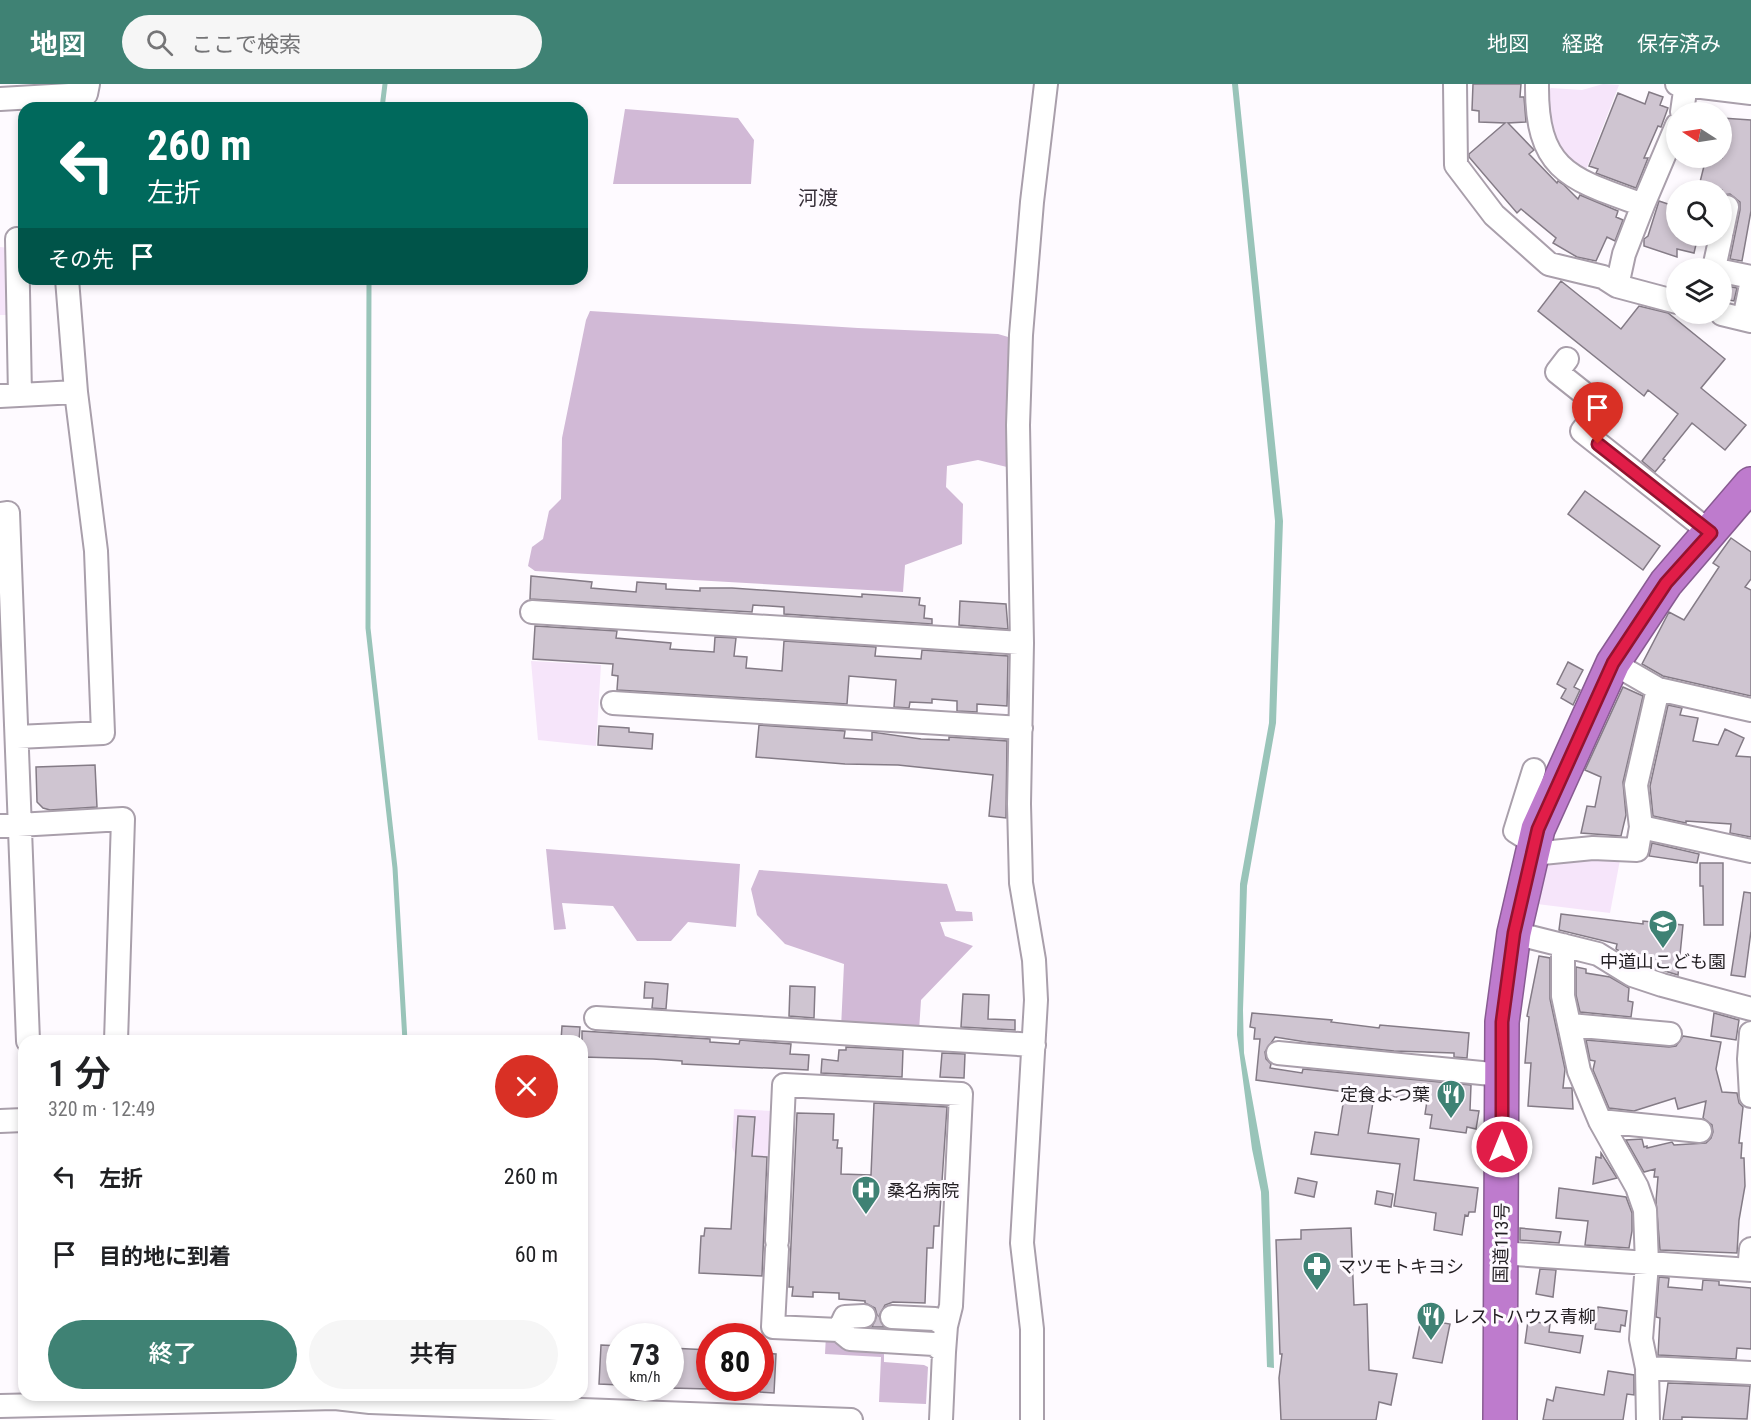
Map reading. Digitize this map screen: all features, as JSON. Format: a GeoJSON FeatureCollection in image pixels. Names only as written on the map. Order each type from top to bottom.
{"type":"FeatureCollection","features":[{"type":"Feature","properties":{"kind":"highway","name":"国道113号"},"geometry":{"type":"LineString","coordinates":[[1500,1420],[1502,1022],[1514,933],[1538,829],[1572,748],[1613,663],[1666,583],[1751,484]]}},
{"type":"Feature","properties":{"kind":"street"},"geometry":{"type":"LineString","coordinates":[[1032,1420],[1032,1329],[1022,1243],[1034,1045],[1034,960],[1020,883],[1022,643],[1018,425],[1021,335],[1032,202],[1046,84]]}},
{"type":"Feature","properties":{"kind":"street"},"geometry":{"type":"LineString","coordinates":[[1455,84],[1456,165],[1494,215],[1549,264],[1603,276],[1617,286],[1666,299]]}},
{"type":"Feature","properties":{"kind":"street"},"geometry":{"type":"LineString","coordinates":[[1537,84],[1537,115],[1541,135],[1548,150],[1562,167],[1576,180],[1643,205]]}},
{"type":"Feature","properties":{"kind":"street"},"geometry":{"type":"LineString","coordinates":[[1683,102],[1684,85],[1751,93]]}},
{"type":"Feature","properties":{"kind":"street"},"geometry":{"type":"LineString","coordinates":[[0,99],[85,95]]}},
{"type":"Feature","properties":{"kind":"street"},"geometry":{"type":"LineString","coordinates":[[1617,286],[1624,254],[1666,151]]}},
{"type":"Feature","properties":{"kind":"street"},"geometry":{"type":"LineString","coordinates":[[14,239],[10,396],[76,392]]}},
{"type":"Feature","properties":{"kind":"street"},"geometry":{"type":"LineString","coordinates":[[1732,273],[1751,277]]}},
{"type":"Feature","properties":{"kind":"street"},"geometry":{"type":"LineString","coordinates":[[17,737],[104,733],[96,551],[76,392],[67,285]]}},
{"type":"Feature","properties":{"kind":"street"},"geometry":{"type":"LineString","coordinates":[[1732,316],[1747,320],[1751,285]]}},
{"type":"Feature","properties":{"kind":"street"},"geometry":{"type":"LineString","coordinates":[[1567,359],[1557,372],[1600,407],[1582,431],[1711,533]]}},
{"type":"Feature","properties":{"kind":"street"},"geometry":{"type":"LineString","coordinates":[[0,514],[8,513],[17,737],[11,826],[28,1035]]}},
{"type":"Feature","properties":{"kind":"street"},"geometry":{"type":"LineString","coordinates":[[532,612],[1022,643]]}},
{"type":"Feature","properties":{"kind":"street"},"geometry":{"type":"LineString","coordinates":[[1613,663],[1658,689],[1751,710]]}},
{"type":"Feature","properties":{"kind":"street"},"geometry":{"type":"LineString","coordinates":[[1534,770],[1515,831],[1533,848],[1637,850],[1641,826],[1636,785],[1658,689]]}},
{"type":"Feature","properties":{"kind":"street"},"geometry":{"type":"LineString","coordinates":[[613,703],[1021,728]]}},
{"type":"Feature","properties":{"kind":"street"},"geometry":{"type":"LineString","coordinates":[[11,826],[123,819],[116,1035]]}},
{"type":"Feature","properties":{"kind":"street"},"geometry":{"type":"LineString","coordinates":[[1641,826],[1751,851]]}},
{"type":"Feature","properties":{"kind":"street"},"geometry":{"type":"LineString","coordinates":[[1514,933],[1598,954],[1632,975],[1751,1009]]}},
{"type":"Feature","properties":{"kind":"street"},"geometry":{"type":"LineString","coordinates":[[1563,945],[1563,996],[1579,1071],[1600,1121],[1637,1187],[1645,1210],[1647,1264],[1641,1339],[1647,1368],[1648,1420]]}},
{"type":"Feature","properties":{"kind":"street"},"geometry":{"type":"LineString","coordinates":[[596,1018],[1034,1045]]}},
{"type":"Feature","properties":{"kind":"street"},"geometry":{"type":"LineString","coordinates":[[1570,1025],[1670,1034]]}},
{"type":"Feature","properties":{"kind":"street"},"geometry":{"type":"LineString","coordinates":[[1751,1033],[1749,1059],[1751,1096]]}},
{"type":"Feature","properties":{"kind":"street"},"geometry":{"type":"LineString","coordinates":[[1278,1053],[1502,1075]]}},
{"type":"Feature","properties":{"kind":"street"},"geometry":{"type":"LineString","coordinates":[[941,1420],[945,1352],[946,1326],[951,1306],[961,1094],[784,1085],[773,1327],[839,1330],[850,1340],[934,1344],[945,1352]]}},
{"type":"Feature","properties":{"kind":"street"},"geometry":{"type":"LineString","coordinates":[[0,1121],[18,1120]]}},
{"type":"Feature","properties":{"kind":"street"},"geometry":{"type":"LineString","coordinates":[[1600,1121],[1700,1131]]}},
{"type":"Feature","properties":{"kind":"street"},"geometry":{"type":"LineString","coordinates":[[1500,1252],[1647,1264],[1750,1263]]}},
{"type":"Feature","properties":{"kind":"street"},"geometry":{"type":"LineString","coordinates":[[839,1330],[842,1321],[848,1316],[864,1316]]}},
{"type":"Feature","properties":{"kind":"street"},"geometry":{"type":"LineString","coordinates":[[892,1317],[935,1320],[946,1326]]}},
{"type":"Feature","properties":{"kind":"street"},"geometry":{"type":"LineString","coordinates":[[1647,1368],[1751,1373]]}},
{"type":"Feature","properties":{"kind":"street"},"geometry":{"type":"LineString","coordinates":[[0,1406],[245,1401]]}},
{"type":"Feature","properties":{"kind":"street"},"geometry":{"type":"LineString","coordinates":[[343,1401],[370,1411],[851,1420]]}},
{"type":"Feature","properties":{"kind":"shaded area"},"geometry":{"type":"Polygon","coordinates":[[[1232,84],[1238,84],[1283,521],[1276,723],[1247,886],[1243,1010],[1244,1053],[1269,1192],[1274,1368],[1267,1367],[1261,1192],[1252,1149],[1237,1035],[1240,884],[1269,723],[1275,521],[1232,84]]]}},
{"type":"Feature","properties":{"kind":"shaded area"},"geometry":{"type":"Polygon","coordinates":[[[1603,84],[1619,85],[1584,175],[1557,150],[1544,93],[1551,88],[1582,90],[1603,84]]]}},
{"type":"Feature","properties":{"kind":"shaded area"},"geometry":{"type":"Polygon","coordinates":[[[625,109],[738,118],[754,140],[751,184],[613,184],[625,109]]]}},
{"type":"Feature","properties":{"kind":"shaded area"},"geometry":{"type":"Polygon","coordinates":[[[0,247],[11,248],[13,315],[0,315],[0,247]]]}},
{"type":"Feature","properties":{"kind":"shaded area"},"geometry":{"type":"Polygon","coordinates":[[[590,311],[858,328],[998,334],[1015,339],[1011,468],[978,460],[947,466],[946,487],[963,504],[962,544],[905,565],[903,592],[535,571],[528,566],[532,547],[543,539],[549,511],[561,499],[562,438],[586,320],[590,311]]]}},
{"type":"Feature","properties":{"kind":"shaded area"},"geometry":{"type":"Polygon","coordinates":[[[531,661],[601,665],[596,746],[538,740],[531,661]]]}},
{"type":"Feature","properties":{"kind":"shaded area"},"geometry":{"type":"Polygon","coordinates":[[[546,849],[740,864],[736,927],[688,922],[671,941],[637,941],[613,906],[562,903],[566,929],[554,930],[546,849]]]}},
{"type":"Feature","properties":{"kind":"shaded area"},"geometry":{"type":"Polygon","coordinates":[[[1598,856],[1620,860],[1610,913],[1537,904],[1541,881],[1549,858],[1598,856]]]}},
{"type":"Feature","properties":{"kind":"shaded area"},"geometry":{"type":"Polygon","coordinates":[[[759,870],[947,884],[956,911],[972,912],[973,921],[940,922],[945,936],[973,946],[921,1000],[919,1031],[841,1028],[844,964],[785,944],[757,915],[751,889],[759,870]]]}},
{"type":"Feature","properties":{"kind":"shaded area"},"geometry":{"type":"Polygon","coordinates":[[[734,1109],[773,1111],[770,1157],[735,1155],[732,1147],[734,1109]]]}},
{"type":"Feature","properties":{"kind":"shaded area"},"geometry":{"type":"Polygon","coordinates":[[[826,1335],[884,1349],[884,1362],[928,1367],[926,1404],[879,1402],[881,1357],[825,1354],[826,1335]]]}},
{"type":"Feature","properties":{"kind":"building"},"geometry":{"type":"Polygon","coordinates":[[[1473,84],[1521,84],[1520,97],[1524,97],[1526,122],[1508,123],[1534,150],[1529,154],[1557,183],[1558,181],[1564,185],[1578,199],[1580,195],[1618,211],[1616,217],[1623,220],[1615,241],[1607,237],[1596,261],[1577,257],[1553,243],[1556,238],[1521,209],[1517,213],[1469,157],[1469,154],[1505,123],[1479,122],[1479,111],[1472,110],[1473,84]]]}},
{"type":"Feature","properties":{"kind":"building"},"geometry":{"type":"Polygon","coordinates":[[[1649,92],[1663,97],[1660,105],[1666,107],[1666,113],[1644,158],[1648,158],[1636,188],[1596,173],[1598,169],[1589,166],[1618,93],[1645,104],[1649,92]]]}},
{"type":"Feature","properties":{"kind":"building"},"geometry":{"type":"Polygon","coordinates":[[[1732,119],[1751,120],[1751,211],[1742,261],[1730,258],[1740,210],[1740,202],[1732,196],[1732,180],[1700,180],[1704,168],[1732,168],[1732,119]]]}},
{"type":"Feature","properties":{"kind":"building"},"geometry":{"type":"Polygon","coordinates":[[[1659,201],[1666,203],[1666,246],[1696,246],[1694,253],[1677,249],[1677,257],[1644,246],[1644,239],[1648,236],[1659,201]]]}},
{"type":"Feature","properties":{"kind":"building"},"geometry":{"type":"Polygon","coordinates":[[[1561,281],[1621,329],[1639,306],[1666,313],[1666,324],[1682,324],[1725,359],[1701,388],[1746,425],[1725,450],[1692,423],[1655,472],[1642,461],[1678,414],[1648,390],[1644,396],[1538,311],[1561,281]]]}},
{"type":"Feature","properties":{"kind":"building"},"geometry":{"type":"Polygon","coordinates":[[[1732,287],[1737,288],[1734,301],[1732,301],[1732,287]]]}},
{"type":"Feature","properties":{"kind":"building"},"geometry":{"type":"Polygon","coordinates":[[[1585,491],[1660,546],[1643,570],[1568,514],[1585,491]]]}},
{"type":"Feature","properties":{"kind":"building"},"geometry":{"type":"Polygon","coordinates":[[[1731,538],[1751,552],[1751,579],[1745,587],[1751,590],[1751,696],[1663,676],[1642,664],[1669,612],[1684,620],[1719,567],[1713,563],[1731,538]]]}},
{"type":"Feature","properties":{"kind":"building"},"geometry":{"type":"Polygon","coordinates":[[[531,576],[592,582],[591,588],[636,592],[637,582],[666,584],[666,589],[700,591],[700,588],[732,588],[862,597],[862,594],[920,598],[919,605],[925,606],[924,618],[932,619],[932,624],[784,614],[784,607],[753,605],[752,612],[530,599],[531,576]]]}},
{"type":"Feature","properties":{"kind":"building"},"geometry":{"type":"Polygon","coordinates":[[[960,601],[1006,604],[1008,629],[959,625],[960,601]]]}},
{"type":"Feature","properties":{"kind":"building"},"geometry":{"type":"Polygon","coordinates":[[[535,626],[617,631],[616,638],[671,643],[670,649],[714,652],[715,637],[736,638],[734,656],[747,657],[746,668],[782,671],[784,641],[876,647],[875,656],[921,659],[922,650],[1008,656],[1007,706],[977,704],[977,712],[957,711],[957,701],[932,699],[932,703],[910,702],[909,708],[894,707],[896,680],[849,676],[847,704],[617,690],[618,676],[612,675],[613,664],[533,659],[535,626]]]}},
{"type":"Feature","properties":{"kind":"building"},"geometry":{"type":"Polygon","coordinates":[[[1568,662],[1583,670],[1574,687],[1580,690],[1573,705],[1561,698],[1566,689],[1557,684],[1568,662]]]}},
{"type":"Feature","properties":{"kind":"building"},"geometry":{"type":"Polygon","coordinates":[[[1623,687],[1643,696],[1623,782],[1626,815],[1621,836],[1581,833],[1587,806],[1595,807],[1601,777],[1585,770],[1623,687]]]}},
{"type":"Feature","properties":{"kind":"building"},"geometry":{"type":"Polygon","coordinates":[[[1668,705],[1682,708],[1680,715],[1698,718],[1693,741],[1718,745],[1725,729],[1744,738],[1736,756],[1751,757],[1751,837],[1730,833],[1731,824],[1686,821],[1686,823],[1653,816],[1650,786],[1668,705]]]}},
{"type":"Feature","properties":{"kind":"building"},"geometry":{"type":"Polygon","coordinates":[[[759,725],[845,731],[844,738],[872,740],[872,732],[921,739],[949,740],[949,737],[1007,741],[1006,818],[989,816],[993,775],[898,765],[845,764],[756,757],[759,725]]]}},
{"type":"Feature","properties":{"kind":"building"},"geometry":{"type":"Polygon","coordinates":[[[599,726],[629,728],[629,732],[653,734],[652,749],[598,745],[599,726]]]}},
{"type":"Feature","properties":{"kind":"building"},"geometry":{"type":"Polygon","coordinates":[[[95,765],[97,807],[50,810],[43,808],[37,802],[36,767],[95,765]]]}},
{"type":"Feature","properties":{"kind":"building"},"geometry":{"type":"Polygon","coordinates":[[[1652,843],[1699,854],[1697,863],[1649,856],[1652,843]]]}},
{"type":"Feature","properties":{"kind":"building"},"geometry":{"type":"Polygon","coordinates":[[[1700,863],[1723,863],[1723,925],[1704,925],[1700,863]]]}},
{"type":"Feature","properties":{"kind":"building"},"geometry":{"type":"Polygon","coordinates":[[[1744,892],[1751,893],[1751,931],[1745,977],[1731,975],[1744,892]]]}},
{"type":"Feature","properties":{"kind":"building"},"geometry":{"type":"Polygon","coordinates":[[[1561,914],[1643,924],[1643,921],[1683,925],[1678,975],[1638,963],[1616,949],[1617,944],[1559,930],[1561,914]]]}},
{"type":"Feature","properties":{"kind":"building"},"geometry":{"type":"Polygon","coordinates":[[[1539,956],[1550,958],[1550,999],[1565,1069],[1563,1088],[1572,1088],[1573,1109],[1528,1106],[1531,1063],[1525,1063],[1529,1017],[1527,1016],[1539,956]]]}},
{"type":"Feature","properties":{"kind":"building"},"geometry":{"type":"Polygon","coordinates":[[[1576,967],[1586,969],[1586,973],[1610,977],[1629,988],[1628,1001],[1633,1002],[1631,1017],[1580,1012],[1576,995],[1576,967]]]}},
{"type":"Feature","properties":{"kind":"building"},"geometry":{"type":"Polygon","coordinates":[[[645,982],[668,984],[666,1009],[652,1008],[653,998],[644,998],[645,982]]]}},
{"type":"Feature","properties":{"kind":"building"},"geometry":{"type":"Polygon","coordinates":[[[790,986],[815,987],[814,1018],[789,1016],[790,986]]]}},
{"type":"Feature","properties":{"kind":"building"},"geometry":{"type":"Polygon","coordinates":[[[963,994],[989,995],[988,1019],[1015,1020],[1015,1030],[961,1027],[963,994]]]}},
{"type":"Feature","properties":{"kind":"building"},"geometry":{"type":"Polygon","coordinates":[[[1252,1013],[1332,1020],[1331,1022],[1379,1028],[1380,1025],[1469,1033],[1467,1058],[1454,1057],[1454,1053],[1394,1051],[1275,1037],[1265,1052],[1266,1059],[1271,1064],[1270,1068],[1302,1073],[1303,1069],[1471,1085],[1470,1110],[1479,1111],[1476,1129],[1467,1127],[1466,1133],[1430,1128],[1432,1115],[1425,1114],[1427,1101],[1381,1095],[1381,1097],[1374,1096],[1368,1133],[1419,1139],[1414,1180],[1478,1188],[1475,1212],[1469,1212],[1468,1216],[1465,1215],[1462,1235],[1434,1230],[1436,1213],[1394,1206],[1400,1164],[1311,1154],[1315,1132],[1338,1135],[1345,1092],[1256,1080],[1260,1039],[1254,1039],[1255,1028],[1250,1027],[1252,1013]]]}},
{"type":"Feature","properties":{"kind":"building"},"geometry":{"type":"Polygon","coordinates":[[[1714,1013],[1739,1020],[1736,1040],[1711,1036],[1714,1013]]]}},
{"type":"Feature","properties":{"kind":"building"},"geometry":{"type":"Polygon","coordinates":[[[562,1026],[580,1027],[579,1035],[561,1035],[562,1026]]]}},
{"type":"Feature","properties":{"kind":"building"},"geometry":{"type":"Polygon","coordinates":[[[582,1031],[710,1039],[710,1042],[739,1044],[740,1040],[791,1044],[790,1054],[809,1055],[808,1070],[682,1064],[682,1061],[653,1059],[588,1057],[588,1035],[582,1035],[582,1031]]]}},
{"type":"Feature","properties":{"kind":"building"},"geometry":{"type":"Polygon","coordinates":[[[1683,1036],[1721,1042],[1716,1069],[1722,1092],[1737,1093],[1739,1103],[1743,1107],[1739,1143],[1742,1143],[1741,1158],[1744,1158],[1745,1186],[1739,1220],[1737,1253],[1660,1250],[1656,1201],[1658,1177],[1654,1177],[1655,1169],[1644,1172],[1626,1140],[1642,1139],[1644,1147],[1647,1146],[1647,1148],[1672,1142],[1674,1145],[1706,1143],[1713,1132],[1712,1125],[1703,1118],[1706,1101],[1678,1109],[1675,1098],[1634,1111],[1609,1108],[1593,1070],[1595,1061],[1590,1060],[1586,1040],[1669,1047],[1676,1046],[1683,1036]]]}},
{"type":"Feature","properties":{"kind":"building"},"geometry":{"type":"Polygon","coordinates":[[[846,1047],[903,1050],[902,1077],[821,1073],[822,1059],[838,1061],[839,1050],[846,1050],[846,1047]]]}},
{"type":"Feature","properties":{"kind":"building"},"geometry":{"type":"Polygon","coordinates":[[[942,1053],[965,1054],[964,1078],[940,1077],[942,1053]]]}},
{"type":"Feature","properties":{"kind":"building","name":"桑名病院"},"geometry":{"type":"Polygon","coordinates":[[[874,1103],[947,1107],[939,1226],[934,1226],[933,1248],[927,1248],[925,1303],[893,1302],[885,1305],[879,1316],[884,1327],[872,1327],[877,1315],[875,1308],[865,1301],[839,1299],[839,1293],[813,1292],[813,1297],[792,1296],[793,1287],[789,1287],[797,1113],[834,1114],[833,1140],[838,1140],[837,1148],[842,1148],[841,1174],[871,1175],[874,1103]]]}},
{"type":"Feature","properties":{"kind":"building"},"geometry":{"type":"Polygon","coordinates":[[[738,1116],[755,1117],[752,1156],[767,1157],[762,1276],[699,1273],[701,1236],[704,1236],[705,1228],[731,1229],[738,1116]]]}},
{"type":"Feature","properties":{"kind":"building"},"geometry":{"type":"Polygon","coordinates":[[[1601,1153],[1617,1178],[1593,1184],[1596,1157],[1601,1158],[1601,1153]]]}},
{"type":"Feature","properties":{"kind":"building"},"geometry":{"type":"Polygon","coordinates":[[[1298,1178],[1317,1182],[1314,1197],[1295,1193],[1298,1178]]]}},
{"type":"Feature","properties":{"kind":"building"},"geometry":{"type":"Polygon","coordinates":[[[1559,1188],[1626,1197],[1632,1213],[1629,1248],[1585,1245],[1588,1221],[1556,1218],[1559,1188]]]}},
{"type":"Feature","properties":{"kind":"building"},"geometry":{"type":"Polygon","coordinates":[[[1377,1191],[1393,1194],[1391,1207],[1375,1204],[1377,1191]]]}},
{"type":"Feature","properties":{"kind":"building"},"geometry":{"type":"Polygon","coordinates":[[[1351,1228],[1354,1305],[1367,1304],[1369,1370],[1397,1374],[1391,1405],[1379,1402],[1376,1420],[1281,1420],[1279,1378],[1282,1354],[1280,1354],[1276,1240],[1301,1239],[1301,1230],[1351,1228]]]}},
{"type":"Feature","properties":{"kind":"building"},"geometry":{"type":"Polygon","coordinates":[[[1520,1228],[1561,1232],[1559,1243],[1520,1240],[1520,1228]]]}},
{"type":"Feature","properties":{"kind":"building"},"geometry":{"type":"Polygon","coordinates":[[[1540,1269],[1556,1270],[1553,1297],[1536,1294],[1540,1269]]]}},
{"type":"Feature","properties":{"kind":"building"},"geometry":{"type":"Polygon","coordinates":[[[1659,1277],[1669,1278],[1668,1287],[1702,1290],[1703,1280],[1719,1281],[1719,1285],[1751,1288],[1751,1349],[1737,1348],[1736,1359],[1658,1355],[1660,1318],[1656,1317],[1659,1277]]]}},
{"type":"Feature","properties":{"kind":"building"},"geometry":{"type":"Polygon","coordinates":[[[1598,1307],[1627,1311],[1625,1326],[1621,1325],[1620,1332],[1595,1329],[1598,1307]]]}},
{"type":"Feature","properties":{"kind":"building"},"geometry":{"type":"Polygon","coordinates":[[[1421,1319],[1450,1324],[1442,1363],[1413,1358],[1421,1319]]]}},
{"type":"Feature","properties":{"kind":"building"},"geometry":{"type":"Polygon","coordinates":[[[1528,1321],[1550,1324],[1549,1332],[1583,1336],[1580,1353],[1525,1343],[1528,1321]]]}},
{"type":"Feature","properties":{"kind":"building"},"geometry":{"type":"Polygon","coordinates":[[[601,1345],[606,1345],[606,1384],[599,1384],[601,1345]]]}},
{"type":"Feature","properties":{"kind":"building"},"geometry":{"type":"Polygon","coordinates":[[[684,1349],[696,1349],[696,1389],[684,1388],[684,1349]]]}},
{"type":"Feature","properties":{"kind":"building"},"geometry":{"type":"Polygon","coordinates":[[[774,1354],[776,1354],[774,1393],[774,1354]]]}},
{"type":"Feature","properties":{"kind":"building"},"geometry":{"type":"Polygon","coordinates":[[[1608,1371],[1634,1375],[1634,1395],[1627,1394],[1623,1420],[1543,1420],[1547,1399],[1553,1401],[1556,1387],[1604,1395],[1608,1371]]]}},
{"type":"Feature","properties":{"kind":"building"},"geometry":{"type":"Polygon","coordinates":[[[1668,1383],[1750,1386],[1747,1419],[1682,1417],[1682,1420],[1663,1420],[1668,1383]]]}},
{"type":"Feature","properties":{"kind":"waterway"},"geometry":{"type":"LineString","coordinates":[[383,102],[385,84]]}},
{"type":"Feature","properties":{"kind":"waterway"},"geometry":{"type":"LineString","coordinates":[[369,285],[368,628],[395,868],[405,1035]]}},
{"type":"Feature","properties":{"kind":"place","name":"中道山こども園"},"geometry":{"type":"Point","coordinates":[1663,950]}},
{"type":"Feature","properties":{"kind":"place","name":"定食よつ葉"},"geometry":{"type":"Point","coordinates":[1451,1120]}},
{"type":"Feature","properties":{"kind":"place","name":"桑名病院"},"geometry":{"type":"Point","coordinates":[866,1216]}},
{"type":"Feature","properties":{"kind":"place","name":"マツモトキヨシ"},"geometry":{"type":"Point","coordinates":[1317,1292]}},
{"type":"Feature","properties":{"kind":"place","name":"レストハウス青柳"},"geometry":{"type":"Point","coordinates":[1431,1342]}},
{"type":"Feature","properties":{"kind":"district","name":"河渡"},"geometry":{"type":"Point","coordinates":[818,198]}},
{"type":"Feature","properties":{"kind":"route"},"geometry":{"type":"LineString","coordinates":[[1502,1147],[1502,1022],[1514,933],[1538,829],[1572,748],[1613,663],[1666,583],[1711,533],[1598,444]]}}]}
